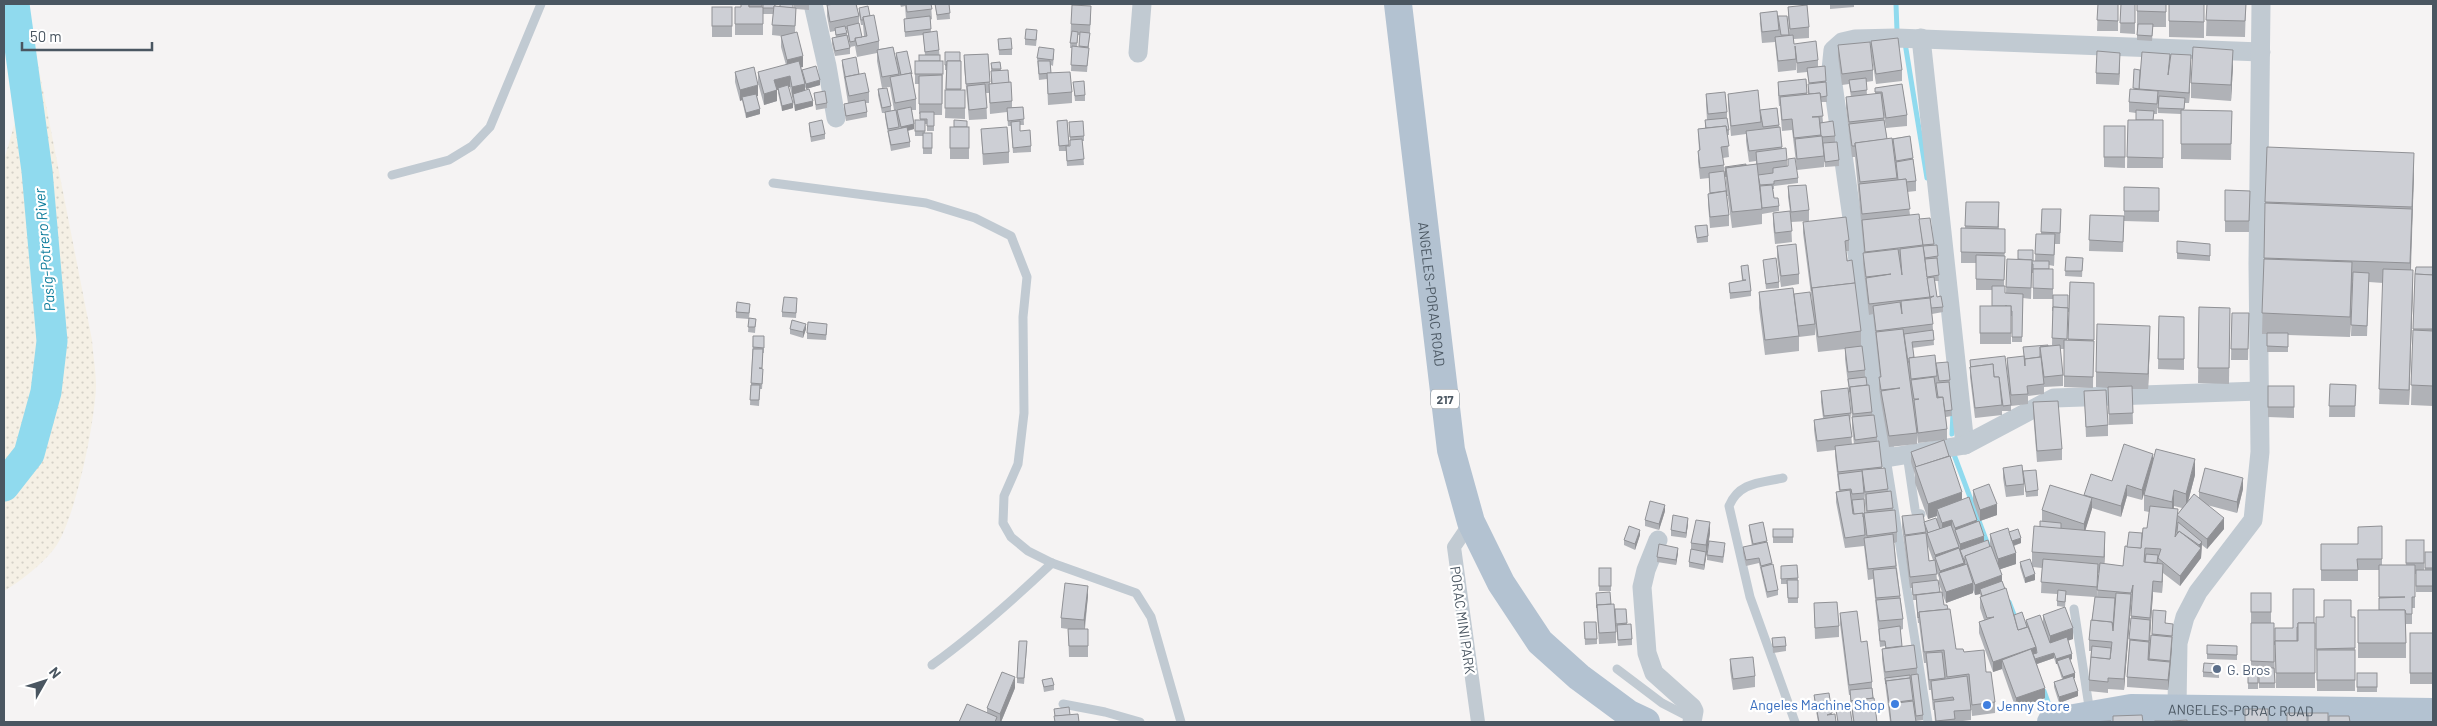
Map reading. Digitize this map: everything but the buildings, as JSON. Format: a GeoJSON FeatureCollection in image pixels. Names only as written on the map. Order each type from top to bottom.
{"type":"FeatureCollection","features":[{"type":"Feature","properties":{"kind":"main road","name":"ANGELES-PORAC ROAD"},"geometry":{"type":"LineString","coordinates":[[1401,7],[1451,450],[1471,522],[1501,583],[1540,642],[1616,709],[1646,722]]}},
{"type":"Feature","properties":{"kind":"main road","name":"ANGELES-PORAC ROAD"},"geometry":{"type":"LineString","coordinates":[[2051,722],[2132,708],[2176,707],[2359,716],[2433,712]]}},
{"type":"Feature","properties":{"kind":"street"},"geometry":{"type":"LineString","coordinates":[[813,4],[836,118]]}},
{"type":"Feature","properties":{"kind":"street"},"geometry":{"type":"LineString","coordinates":[[1138,53],[1142,4]]}},
{"type":"Feature","properties":{"kind":"street"},"geometry":{"type":"LineString","coordinates":[[2176,707],[2178,643],[2185,617],[2198,592],[2253,520],[2260,452],[2258,264],[2261,4]]}},
{"type":"Feature","properties":{"kind":"street"},"geometry":{"type":"LineString","coordinates":[[2259,392],[2054,398],[1965,445],[1886,458],[1831,70],[1833,50],[1842,42],[1855,38],[1921,38],[2261,52]]}},
{"type":"Feature","properties":{"kind":"street"},"geometry":{"type":"LineString","coordinates":[[1921,38],[1965,445]]}},
{"type":"Feature","properties":{"kind":"street","name":"PORAC MINI PARK"},"geometry":{"type":"LineString","coordinates":[[1471,522],[1454,547],[1478,722]]}},
{"type":"Feature","properties":{"kind":"street"},"geometry":{"type":"LineString","coordinates":[[1658,540],[1646,570],[1642,587],[1647,653],[1654,673],[1692,707],[1694,711],[1693,720]]}},
{"type":"Feature","properties":{"kind":"lane"},"geometry":{"type":"LineString","coordinates":[[392,175],[449,160],[472,146],[490,127],[541,4]]}},
{"type":"Feature","properties":{"kind":"lane"},"geometry":{"type":"LineString","coordinates":[[773,183],[926,203],[975,218],[1011,236],[1027,277],[1023,317],[1024,413],[1018,464],[1004,496],[1002,523],[1011,537],[1028,552],[1052,563],[1136,593],[1151,617],[1181,722]]}},
{"type":"Feature","properties":{"kind":"lane"},"geometry":{"type":"LineString","coordinates":[[1907,454],[1912,495],[1916,512],[1921,514]]}},
{"type":"Feature","properties":{"kind":"lane"},"geometry":{"type":"LineString","coordinates":[[1886,458],[1928,722]]}},
{"type":"Feature","properties":{"kind":"lane"},"geometry":{"type":"LineString","coordinates":[[1783,478],[1745,487],[1734,495],[1730,506],[1750,596],[1796,722]]}},
{"type":"Feature","properties":{"kind":"lane"},"geometry":{"type":"LineString","coordinates":[[932,665],[971,638],[1052,563]]}},
{"type":"Feature","properties":{"kind":"lane"},"geometry":{"type":"LineString","coordinates":[[2074,609],[2090,714]]}},
{"type":"Feature","properties":{"kind":"lane"},"geometry":{"type":"LineString","coordinates":[[1617,669],[1662,703],[1693,720]]}},
{"type":"Feature","properties":{"kind":"lane"},"geometry":{"type":"LineString","coordinates":[[1063,704],[1105,712],[1140,722]]}},
{"type":"Feature","properties":{"kind":"sand"},"geometry":{"type":"Polygon","coordinates":[[[5,4],[25,4],[92,340],[96,386],[88,446],[76,495],[62,536],[43,561],[24,578],[4,591],[4,160],[15,122],[5,4]]]}},
{"type":"Feature","properties":{"kind":"waterway","name":"Pasig-Potrero River"},"geometry":{"type":"LineString","coordinates":[[4,486],[29,454],[46,392],[52,341],[37,171],[14,4]]}},
{"type":"Feature","properties":{"kind":"waterway"},"geometry":{"type":"LineString","coordinates":[[1896,4],[1897,31]]}},
{"type":"Feature","properties":{"kind":"waterway"},"geometry":{"type":"LineString","coordinates":[[1905,43],[1927,178]]}},
{"type":"Feature","properties":{"kind":"waterway"},"geometry":{"type":"LineString","coordinates":[[1952,434],[1953,412]]}},
{"type":"Feature","properties":{"kind":"waterway"},"geometry":{"type":"LineString","coordinates":[[1953,452],[1988,545]]}},
{"type":"Feature","properties":{"kind":"waterway"},"geometry":{"type":"LineString","coordinates":[[2009,602],[2016,620]]}},
{"type":"Feature","properties":{"kind":"waterway"},"geometry":{"type":"LineString","coordinates":[[2044,691],[2048,702]]}},
{"type":"Feature","properties":{"kind":"place","name":"G. Bros"},"geometry":{"type":"Point","coordinates":[2217,669]}},
{"type":"Feature","properties":{"kind":"place","name":"Angeles Machine Shop"},"geometry":{"type":"Point","coordinates":[1895,704]}},
{"type":"Feature","properties":{"kind":"place","name":"Jenny Store"},"geometry":{"type":"Point","coordinates":[1987,705]}}]}
